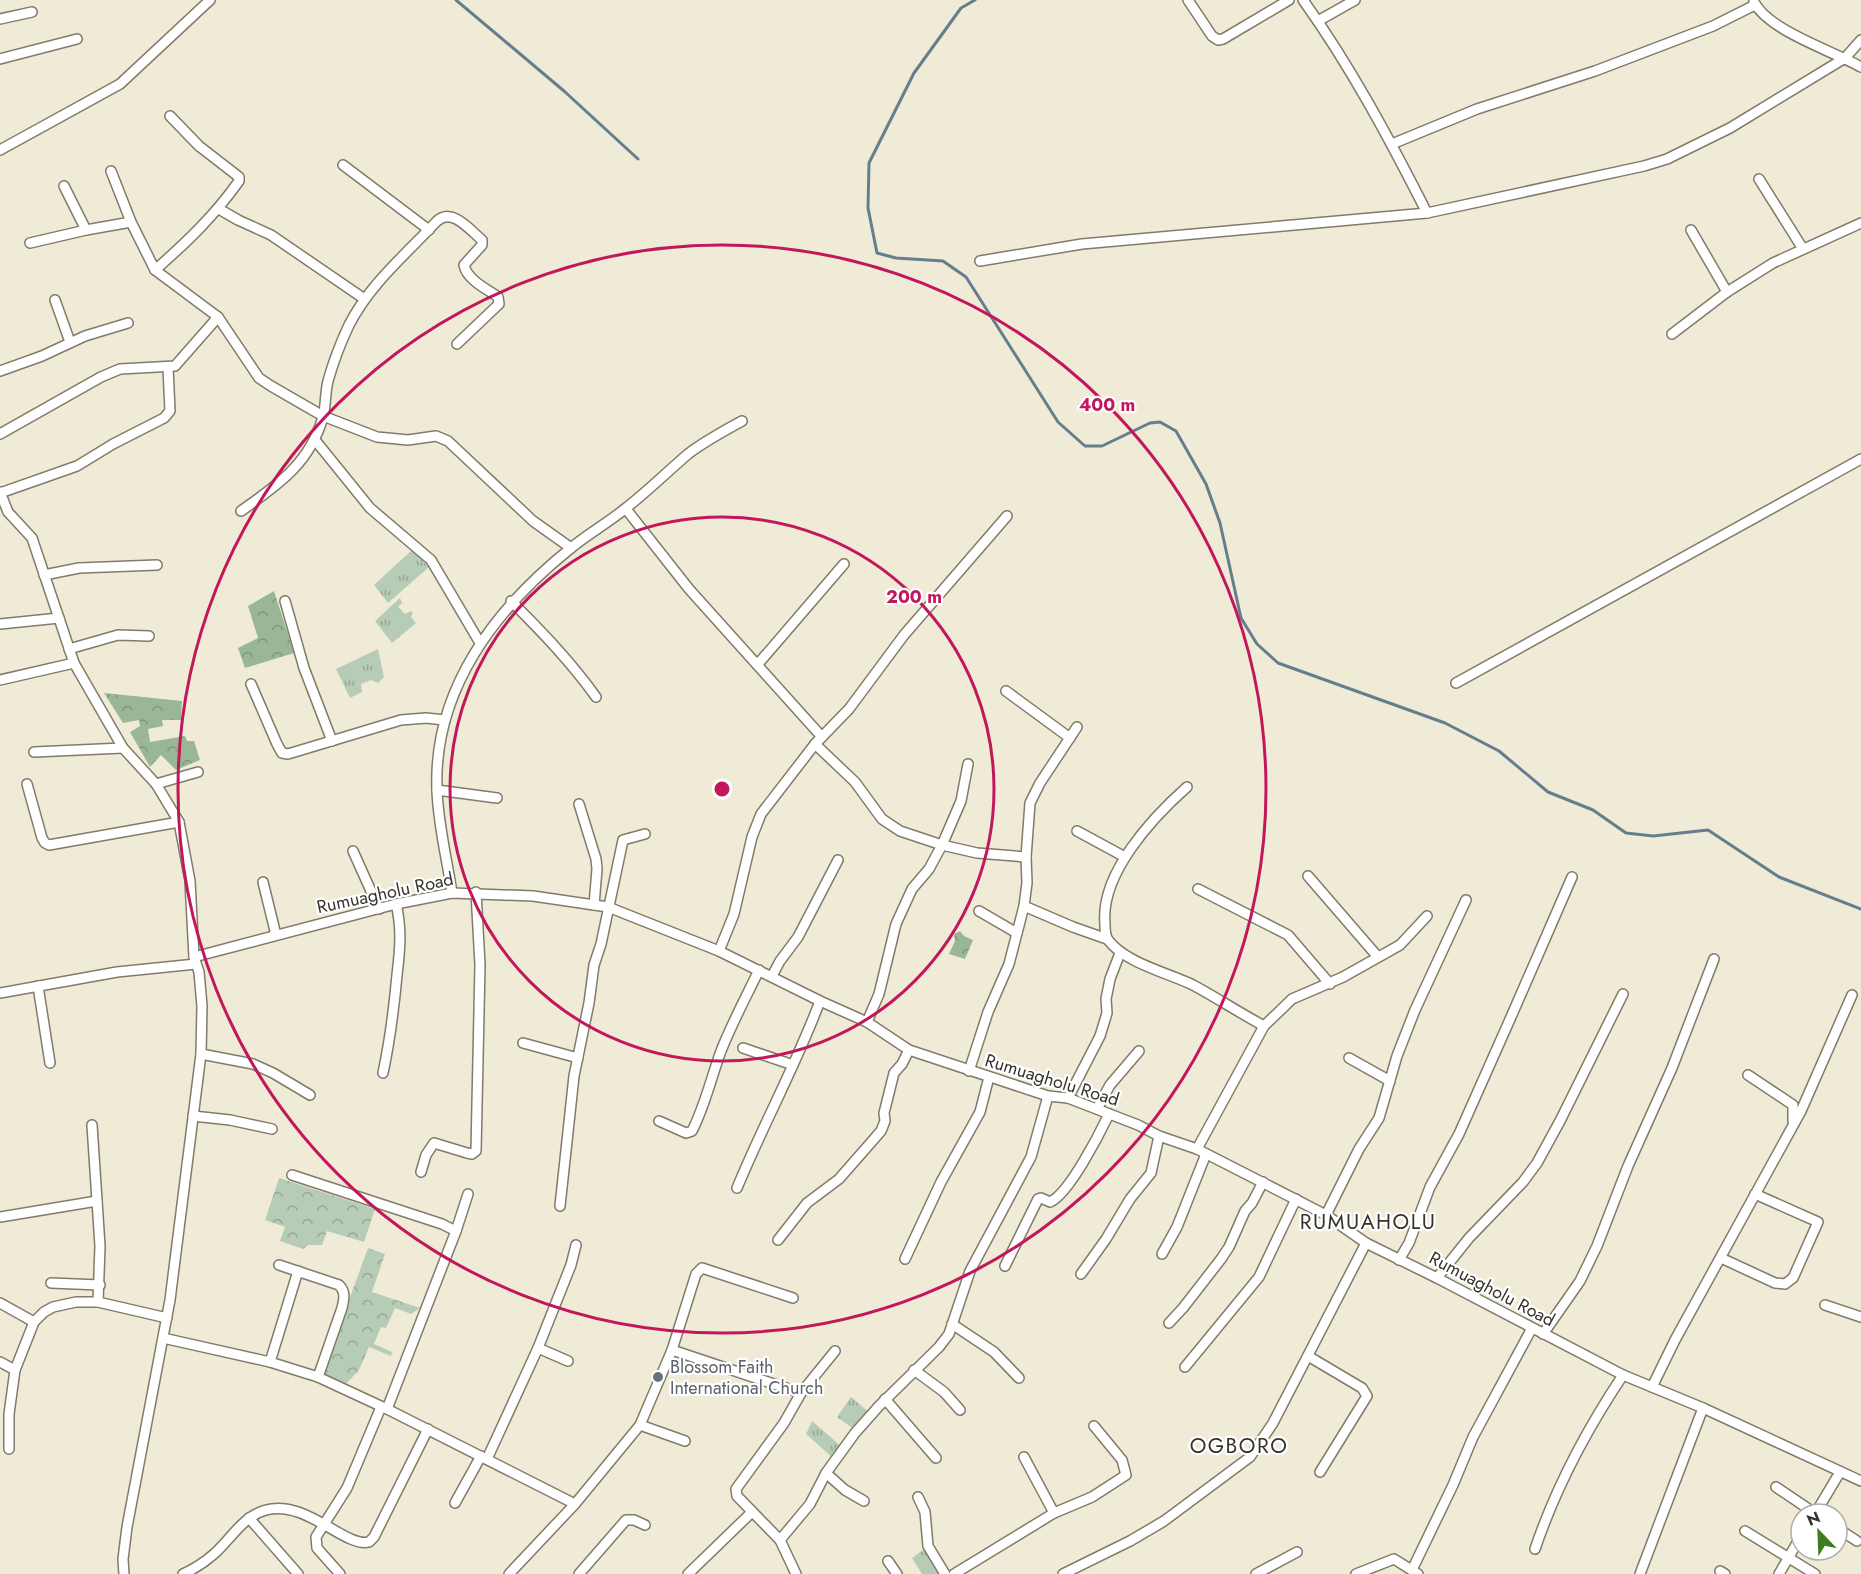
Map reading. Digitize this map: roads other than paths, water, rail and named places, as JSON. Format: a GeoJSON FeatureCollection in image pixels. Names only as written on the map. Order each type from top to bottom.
{"type":"FeatureCollection","features":[{"type":"Feature","properties":{"kind":"street"},"geometry":{"type":"LineString","coordinates":[[0,150],[120,84],[210,0]]}},
{"type":"Feature","properties":{"kind":"street"},"geometry":{"type":"LineString","coordinates":[[1188,0],[1212,36],[1218,40],[1289,0]]}},
{"type":"Feature","properties":{"kind":"street"},"geometry":{"type":"LineString","coordinates":[[1303,0],[1392,144],[1427,213]]}},
{"type":"Feature","properties":{"kind":"street"},"geometry":{"type":"LineString","coordinates":[[1318,21],[1355,0]]}},
{"type":"Feature","properties":{"kind":"street"},"geometry":{"type":"LineString","coordinates":[[1392,144],[1478,109],[1595,71],[1713,26],[1754,3],[1795,36],[1861,67]]}},
{"type":"Feature","properties":{"kind":"street"},"geometry":{"type":"LineString","coordinates":[[0,20],[32,12]]}},
{"type":"Feature","properties":{"kind":"street"},"geometry":{"type":"LineString","coordinates":[[0,59],[77,39]]}},
{"type":"Feature","properties":{"kind":"street"},"geometry":{"type":"LineString","coordinates":[[980,261],[1082,244],[1427,213],[1644,166],[1667,159],[1730,128],[1845,58],[1861,40]]}},
{"type":"Feature","properties":{"kind":"street"},"geometry":{"type":"LineString","coordinates":[[155,270],[188,242],[219,209],[240,181],[239,177],[200,147],[170,116]]}},
{"type":"Feature","properties":{"kind":"street"},"geometry":{"type":"LineString","coordinates":[[342,165],[429,230]]}},
{"type":"Feature","properties":{"kind":"street"},"geometry":{"type":"LineString","coordinates":[[111,171],[131,222],[155,270],[219,317],[259,378],[323,416],[377,437],[408,440],[436,436],[448,441],[532,521],[571,548]]}},
{"type":"Feature","properties":{"kind":"street"},"geometry":{"type":"LineString","coordinates":[[1759,179],[1803,249]]}},
{"type":"Feature","properties":{"kind":"street"},"geometry":{"type":"LineString","coordinates":[[64,186],[86,230]]}},
{"type":"Feature","properties":{"kind":"street"},"geometry":{"type":"LineString","coordinates":[[219,209],[271,235],[363,298]]}},
{"type":"Feature","properties":{"kind":"street"},"geometry":{"type":"LineString","coordinates":[[241,511],[285,480],[295,470],[315,440],[323,416],[328,381],[348,327],[363,298],[442,216],[447,215],[453,217],[482,240],[482,244],[464,265],[465,271],[499,300],[499,304],[457,344]]}},
{"type":"Feature","properties":{"kind":"street"},"geometry":{"type":"LineString","coordinates":[[30,243],[131,222]]}},
{"type":"Feature","properties":{"kind":"street"},"geometry":{"type":"LineString","coordinates":[[1672,334],[1727,292],[1773,263],[1859,224],[1861,236]]}},
{"type":"Feature","properties":{"kind":"street"},"geometry":{"type":"LineString","coordinates":[[1691,230],[1727,292]]}},
{"type":"Feature","properties":{"kind":"street"},"geometry":{"type":"LineString","coordinates":[[55,300],[70,342]]}},
{"type":"Feature","properties":{"kind":"street"},"geometry":{"type":"LineString","coordinates":[[0,434],[101,377],[120,369],[168,367],[180,363],[219,317]]}},
{"type":"Feature","properties":{"kind":"street"},"geometry":{"type":"LineString","coordinates":[[0,371],[42,356],[70,342],[128,322]]}},
{"type":"Feature","properties":{"kind":"street"},"geometry":{"type":"LineString","coordinates":[[124,1574],[123,1559],[127,1527],[167,1318],[201,1054],[202,1006],[200,980],[195,960],[190,881],[179,822],[156,784],[123,748],[74,663],[32,538],[8,512],[0,492],[77,466],[113,444],[164,418],[170,411],[168,367]]}},
{"type":"Feature","properties":{"kind":"street"},"geometry":{"type":"LineString","coordinates":[[452,893],[437,790],[438,758],[445,720],[458,686],[480,643],[512,601],[571,548],[626,509],[689,454],[711,438],[742,421]]}},
{"type":"Feature","properties":{"kind":"street"},"geometry":{"type":"LineString","coordinates":[[315,440],[370,508],[431,560],[480,643]]}},
{"type":"Feature","properties":{"kind":"street"},"geometry":{"type":"LineString","coordinates":[[1456,683],[1861,459]]}},
{"type":"Feature","properties":{"kind":"street"},"geometry":{"type":"LineString","coordinates":[[626,509],[689,589],[758,664],[818,741],[855,782],[882,819],[900,831],[942,845],[977,853],[1026,857]]}},
{"type":"Feature","properties":{"kind":"street"},"geometry":{"type":"LineString","coordinates":[[719,951],[734,914],[752,837],[761,814],[818,741],[849,709],[904,634],[1007,516]]}},
{"type":"Feature","properties":{"kind":"street"},"geometry":{"type":"LineString","coordinates":[[758,664],[844,564]]}},
{"type":"Feature","properties":{"kind":"street"},"geometry":{"type":"LineString","coordinates":[[44,575],[80,568],[157,565]]}},
{"type":"Feature","properties":{"kind":"street"},"geometry":{"type":"LineString","coordinates":[[285,601],[304,668],[332,741]]}},
{"type":"Feature","properties":{"kind":"street"},"geometry":{"type":"LineString","coordinates":[[512,601],[560,651],[596,697]]}},
{"type":"Feature","properties":{"kind":"street"},"geometry":{"type":"LineString","coordinates":[[0,624],[58,618]]}},
{"type":"Feature","properties":{"kind":"street"},"geometry":{"type":"LineString","coordinates":[[69,649],[118,635],[149,636]]}},
{"type":"Feature","properties":{"kind":"street"},"geometry":{"type":"LineString","coordinates":[[0,680],[74,663]]}},
{"type":"Feature","properties":{"kind":"street"},"geometry":{"type":"LineString","coordinates":[[251,684],[282,753],[288,754],[401,720],[426,718],[445,720]]}},
{"type":"Feature","properties":{"kind":"street"},"geometry":{"type":"LineString","coordinates":[[1006,691],[1070,738]]}},
{"type":"Feature","properties":{"kind":"street"},"geometry":{"type":"LineString","coordinates":[[969,1071],[988,1012],[1010,964],[1024,906],[1030,803],[1040,783],[1077,727]]}},
{"type":"Feature","properties":{"kind":"street"},"geometry":{"type":"LineString","coordinates":[[34,752],[123,748]]}},
{"type":"Feature","properties":{"kind":"street"},"geometry":{"type":"LineString","coordinates":[[867,1022],[879,994],[897,924],[912,889],[930,869],[942,845],[961,801],[968,764]]}},
{"type":"Feature","properties":{"kind":"street"},"geometry":{"type":"LineString","coordinates":[[156,784],[198,772]]}},
{"type":"Feature","properties":{"kind":"street"},"geometry":{"type":"LineString","coordinates":[[27,784],[42,838],[49,845],[179,822]]}},
{"type":"Feature","properties":{"kind":"street"},"geometry":{"type":"LineString","coordinates":[[1107,939],[1104,916],[1108,898],[1125,857],[1187,787]]}},
{"type":"Feature","properties":{"kind":"street"},"geometry":{"type":"LineString","coordinates":[[437,790],[497,798]]}},
{"type":"Feature","properties":{"kind":"street"},"geometry":{"type":"LineString","coordinates":[[579,804],[596,859],[594,904]]}},
{"type":"Feature","properties":{"kind":"street"},"geometry":{"type":"LineString","coordinates":[[1077,831],[1125,857]]}},
{"type":"Feature","properties":{"kind":"street"},"geometry":{"type":"LineString","coordinates":[[560,1206],[570,1103],[590,1003],[594,965],[601,944],[623,840],[645,834]]}},
{"type":"Feature","properties":{"kind":"street"},"geometry":{"type":"LineString","coordinates":[[353,851],[378,909]]}},
{"type":"Feature","properties":{"kind":"street"},"geometry":{"type":"LineString","coordinates":[[772,976],[780,961],[798,938],[838,860]]}},
{"type":"Feature","properties":{"kind":"street"},"geometry":{"type":"LineString","coordinates":[[1308,876],[1378,957]]}},
{"type":"Feature","properties":{"kind":"street"},"geometry":{"type":"LineString","coordinates":[[1399,1260],[1409,1243],[1430,1187],[1459,1134],[1483,1081],[1572,877]]}},
{"type":"Feature","properties":{"kind":"street"},"geometry":{"type":"LineString","coordinates":[[263,882],[276,935]]}},
{"type":"Feature","properties":{"kind":"street"},"geometry":{"type":"LineString","coordinates":[[1198,889],[1288,935],[1330,984]]}},
{"type":"Feature","properties":{"kind":"street"},"geometry":{"type":"LineString","coordinates":[[421,1172],[426,1155],[434,1143],[466,1154],[476,1151],[480,975],[476,892]]}},
{"type":"Feature","properties":{"kind":"street","name":"Rumuagholu Road"},"geometry":{"type":"LineString","coordinates":[[0,993],[195,960],[276,935],[396,904],[452,893],[476,892],[533,896],[608,907],[719,951],[772,976],[867,1022],[909,1050],[1048,1096],[1068,1098],[1159,1136],[1197,1149],[1326,1215],[1366,1243],[1623,1375],[1703,1408],[1840,1472],[1861,1479]]}},
{"type":"Feature","properties":{"kind":"street"},"geometry":{"type":"LineString","coordinates":[[1326,1215],[1359,1149],[1379,1118],[1397,1056],[1415,1010],[1466,900]]}},
{"type":"Feature","properties":{"kind":"street"},"geometry":{"type":"LineString","coordinates":[[383,1073],[395,1006],[401,943],[396,904]]}},
{"type":"Feature","properties":{"kind":"street"},"geometry":{"type":"LineString","coordinates":[[1024,906],[1107,939],[1120,953],[1193,985],[1264,1026]]}},
{"type":"Feature","properties":{"kind":"street"},"geometry":{"type":"LineString","coordinates":[[979,911],[1017,933]]}},
{"type":"Feature","properties":{"kind":"street"},"geometry":{"type":"LineString","coordinates":[[1197,1149],[1264,1026],[1292,999],[1330,984],[1400,945],[1427,916]]}},
{"type":"Feature","properties":{"kind":"street"},"geometry":{"type":"LineString","coordinates":[[1068,1098],[1100,1036],[1107,1013],[1106,999],[1110,979],[1120,953]]}},
{"type":"Feature","properties":{"kind":"street"},"geometry":{"type":"LineString","coordinates":[[1543,1334],[1580,1281],[1597,1246],[1628,1166],[1672,1068],[1714,959]]}},
{"type":"Feature","properties":{"kind":"street"},"geometry":{"type":"LineString","coordinates":[[659,1121],[686,1133],[692,1131],[721,1052],[759,970]]}},
{"type":"Feature","properties":{"kind":"street"},"geometry":{"type":"LineString","coordinates":[[39,986],[50,1063]]}},
{"type":"Feature","properties":{"kind":"street"},"geometry":{"type":"LineString","coordinates":[[1437,1278],[1468,1238],[1523,1182],[1537,1163],[1623,994]]}},
{"type":"Feature","properties":{"kind":"street"},"geometry":{"type":"LineString","coordinates":[[1652,1387],[1793,1126],[1852,995]]}},
{"type":"Feature","properties":{"kind":"street"},"geometry":{"type":"LineString","coordinates":[[737,1188],[820,1001]]}},
{"type":"Feature","properties":{"kind":"street"},"geometry":{"type":"LineString","coordinates":[[523,1043],[578,1058]]}},
{"type":"Feature","properties":{"kind":"street"},"geometry":{"type":"LineString","coordinates":[[743,1048],[793,1065]]}},
{"type":"Feature","properties":{"kind":"street"},"geometry":{"type":"LineString","coordinates":[[778,1239],[807,1203],[838,1179],[881,1131],[894,1073],[909,1050]]}},
{"type":"Feature","properties":{"kind":"street"},"geometry":{"type":"LineString","coordinates":[[1097,1109],[1110,1086],[1139,1051]]}},
{"type":"Feature","properties":{"kind":"street"},"geometry":{"type":"LineString","coordinates":[[201,1054],[253,1064],[310,1095]]}},
{"type":"Feature","properties":{"kind":"street"},"geometry":{"type":"LineString","coordinates":[[1349,1058],[1390,1081]]}},
{"type":"Feature","properties":{"kind":"street"},"geometry":{"type":"LineString","coordinates":[[1748,1075],[1793,1105],[1795,1108],[1793,1126]]}},
{"type":"Feature","properties":{"kind":"street"},"geometry":{"type":"LineString","coordinates":[[905,1259],[941,1182],[980,1112],[989,1077]]}},
{"type":"Feature","properties":{"kind":"street"},"geometry":{"type":"LineString","coordinates":[[780,1540],[810,1504],[826,1473],[855,1433],[949,1334],[970,1271],[1031,1156],[1048,1096]]}},
{"type":"Feature","properties":{"kind":"street"},"geometry":{"type":"LineString","coordinates":[[1005,1266],[1038,1199],[1050,1202],[1060,1194],[1080,1168],[1109,1114]]}},
{"type":"Feature","properties":{"kind":"street"},"geometry":{"type":"LineString","coordinates":[[193,1116],[230,1120],[272,1129]]}},
{"type":"Feature","properties":{"kind":"street"},"geometry":{"type":"LineString","coordinates":[[92,1125],[100,1246],[98,1302]]}},
{"type":"Feature","properties":{"kind":"street"},"geometry":{"type":"LineString","coordinates":[[1081,1274],[1151,1173],[1159,1136]]}},
{"type":"Feature","properties":{"kind":"street"},"geometry":{"type":"LineString","coordinates":[[1162,1254],[1177,1227],[1206,1154]]}},
{"type":"Feature","properties":{"kind":"street"},"geometry":{"type":"LineString","coordinates":[[292,1175],[442,1224],[456,1231]]}},
{"type":"Feature","properties":{"kind":"street"},"geometry":{"type":"LineString","coordinates":[[1169,1323],[1229,1247],[1245,1211],[1263,1182]]}},
{"type":"Feature","properties":{"kind":"street"},"geometry":{"type":"LineString","coordinates":[[340,1574],[316,1548],[316,1537],[347,1488],[384,1408],[456,1231],[468,1194]]}},
{"type":"Feature","properties":{"kind":"street"},"geometry":{"type":"LineString","coordinates":[[1721,1258],[1775,1283],[1785,1284],[1792,1278],[1818,1222],[1755,1194]]}},
{"type":"Feature","properties":{"kind":"street"},"geometry":{"type":"LineString","coordinates":[[1185,1367],[1259,1277],[1296,1199]]}},
{"type":"Feature","properties":{"kind":"street"},"geometry":{"type":"LineString","coordinates":[[0,1217],[97,1201]]}},
{"type":"Feature","properties":{"kind":"street"},"geometry":{"type":"LineString","coordinates":[[1063,1574],[1130,1541],[1164,1521],[1250,1457],[1273,1423],[1366,1243]]}},
{"type":"Feature","properties":{"kind":"street"},"geometry":{"type":"LineString","coordinates":[[455,1503],[484,1457],[538,1348],[571,1265],[576,1245]]}},
{"type":"Feature","properties":{"kind":"street"},"geometry":{"type":"LineString","coordinates":[[279,1265],[339,1285],[344,1293],[342,1308],[318,1377]]}},
{"type":"Feature","properties":{"kind":"street"},"geometry":{"type":"LineString","coordinates":[[509,1574],[576,1504],[640,1425],[672,1350],[699,1269],[702,1268],[793,1298]]}},
{"type":"Feature","properties":{"kind":"street"},"geometry":{"type":"LineString","coordinates":[[270,1362],[298,1271]]}},
{"type":"Feature","properties":{"kind":"street"},"geometry":{"type":"LineString","coordinates":[[51,1283],[100,1285]]}},
{"type":"Feature","properties":{"kind":"street"},"geometry":{"type":"LineString","coordinates":[[9,1449],[9,1414],[15,1370],[34,1322],[44,1312],[53,1307],[76,1302],[98,1302],[167,1318]]}},
{"type":"Feature","properties":{"kind":"street"},"geometry":{"type":"LineString","coordinates":[[0,1303],[34,1322]]}},
{"type":"Feature","properties":{"kind":"street"},"geometry":{"type":"LineString","coordinates":[[1825,1305],[1861,1317]]}},
{"type":"Feature","properties":{"kind":"street"},"geometry":{"type":"LineString","coordinates":[[952,1324],[994,1352],[1019,1378]]}},
{"type":"Feature","properties":{"kind":"street"},"geometry":{"type":"LineString","coordinates":[[1356,1574],[1394,1559],[1415,1572],[1473,1437],[1532,1328]]}},
{"type":"Feature","properties":{"kind":"street"},"geometry":{"type":"LineString","coordinates":[[163,1338],[270,1362],[318,1377],[428,1429],[576,1504]]}},
{"type":"Feature","properties":{"kind":"street"},"geometry":{"type":"LineString","coordinates":[[538,1348],[568,1360]]}},
{"type":"Feature","properties":{"kind":"street"},"geometry":{"type":"LineString","coordinates":[[672,1350],[801,1393]]}},
{"type":"Feature","properties":{"kind":"street"},"geometry":{"type":"LineString","coordinates":[[796,1574],[780,1540],[737,1496],[736,1489],[784,1423],[801,1393],[835,1351]]}},
{"type":"Feature","properties":{"kind":"street"},"geometry":{"type":"LineString","coordinates":[[1308,1356],[1362,1388],[1367,1396],[1320,1472]]}},
{"type":"Feature","properties":{"kind":"street"},"geometry":{"type":"LineString","coordinates":[[0,1362],[15,1370]]}},
{"type":"Feature","properties":{"kind":"street"},"geometry":{"type":"LineString","coordinates":[[915,1370],[944,1392],[960,1410]]}},
{"type":"Feature","properties":{"kind":"street"},"geometry":{"type":"LineString","coordinates":[[1535,1549],[1544,1522],[1595,1417],[1623,1375]]}},
{"type":"Feature","properties":{"kind":"street"},"geometry":{"type":"LineString","coordinates":[[885,1399],[936,1458]]}},
{"type":"Feature","properties":{"kind":"street"},"geometry":{"type":"LineString","coordinates":[[1640,1574],[1703,1408]]}},
{"type":"Feature","properties":{"kind":"street"},"geometry":{"type":"LineString","coordinates":[[640,1425],[685,1441]]}},
{"type":"Feature","properties":{"kind":"street"},"geometry":{"type":"LineString","coordinates":[[954,1574],[1054,1513],[1092,1497],[1126,1475],[1122,1460],[1094,1426]]}},
{"type":"Feature","properties":{"kind":"street"},"geometry":{"type":"LineString","coordinates":[[183,1574],[214,1554],[249,1518],[269,1509],[301,1512],[357,1542],[369,1542],[374,1537],[428,1429]]}},
{"type":"Feature","properties":{"kind":"street"},"geometry":{"type":"LineString","coordinates":[[1024,1457],[1054,1513]]}},
{"type":"Feature","properties":{"kind":"street"},"geometry":{"type":"LineString","coordinates":[[1822,1502],[1840,1472]]}},
{"type":"Feature","properties":{"kind":"street"},"geometry":{"type":"LineString","coordinates":[[826,1473],[845,1490],[864,1501]]}},
{"type":"Feature","properties":{"kind":"street"},"geometry":{"type":"LineString","coordinates":[[1776,1487],[1798,1502]]}},
{"type":"Feature","properties":{"kind":"street"},"geometry":{"type":"LineString","coordinates":[[918,1497],[925,1512],[928,1546],[945,1574]]}},
{"type":"Feature","properties":{"kind":"street"},"geometry":{"type":"LineString","coordinates":[[688,1574],[752,1512]]}},
{"type":"Feature","properties":{"kind":"street"},"geometry":{"type":"LineString","coordinates":[[249,1518],[298,1574]]}},
{"type":"Feature","properties":{"kind":"street"},"geometry":{"type":"LineString","coordinates":[[579,1574],[626,1520],[634,1520],[645,1525]]}},
{"type":"Feature","properties":{"kind":"street"},"geometry":{"type":"LineString","coordinates":[[1745,1531],[1815,1574]]}},
{"type":"Feature","properties":{"kind":"street"},"geometry":{"type":"LineString","coordinates":[[1849,1536],[1857,1541]]}},
{"type":"Feature","properties":{"kind":"street"},"geometry":{"type":"LineString","coordinates":[[1256,1574],[1297,1552]]}},
{"type":"Feature","properties":{"kind":"street"},"geometry":{"type":"LineString","coordinates":[[1779,1574],[1788,1557]]}},
{"type":"Feature","properties":{"kind":"street"},"geometry":{"type":"LineString","coordinates":[[888,1561],[897,1574]]}},
{"type":"Feature","properties":{"kind":"waterway"},"geometry":{"type":"LineString","coordinates":[[456,0],[564,91],[638,159]]}},
{"type":"Feature","properties":{"kind":"waterway"},"geometry":{"type":"LineString","coordinates":[[975,0],[961,8],[914,73],[869,163],[868,208],[877,253],[896,258],[943,261],[966,277],[1058,422],[1085,446],[1102,446],[1150,423],[1160,422],[1176,431],[1206,484],[1220,523],[1241,618],[1257,644],[1278,663],[1445,723],[1499,751],[1548,792],[1593,810],[1626,833],[1653,836],[1708,830],[1779,877],[1861,909]]}},
{"type":"Feature","properties":{"kind":"place","name":"Blossom Faith International Church"},"geometry":{"type":"Point","coordinates":[658,1377]}},
{"type":"Feature","properties":{"kind":"district","name":"RUMUAHOLU"},"geometry":{"type":"Point","coordinates":[1368,1222]}},
{"type":"Feature","properties":{"kind":"district","name":"OGBORO"},"geometry":{"type":"Point","coordinates":[1239,1446]}}]}
